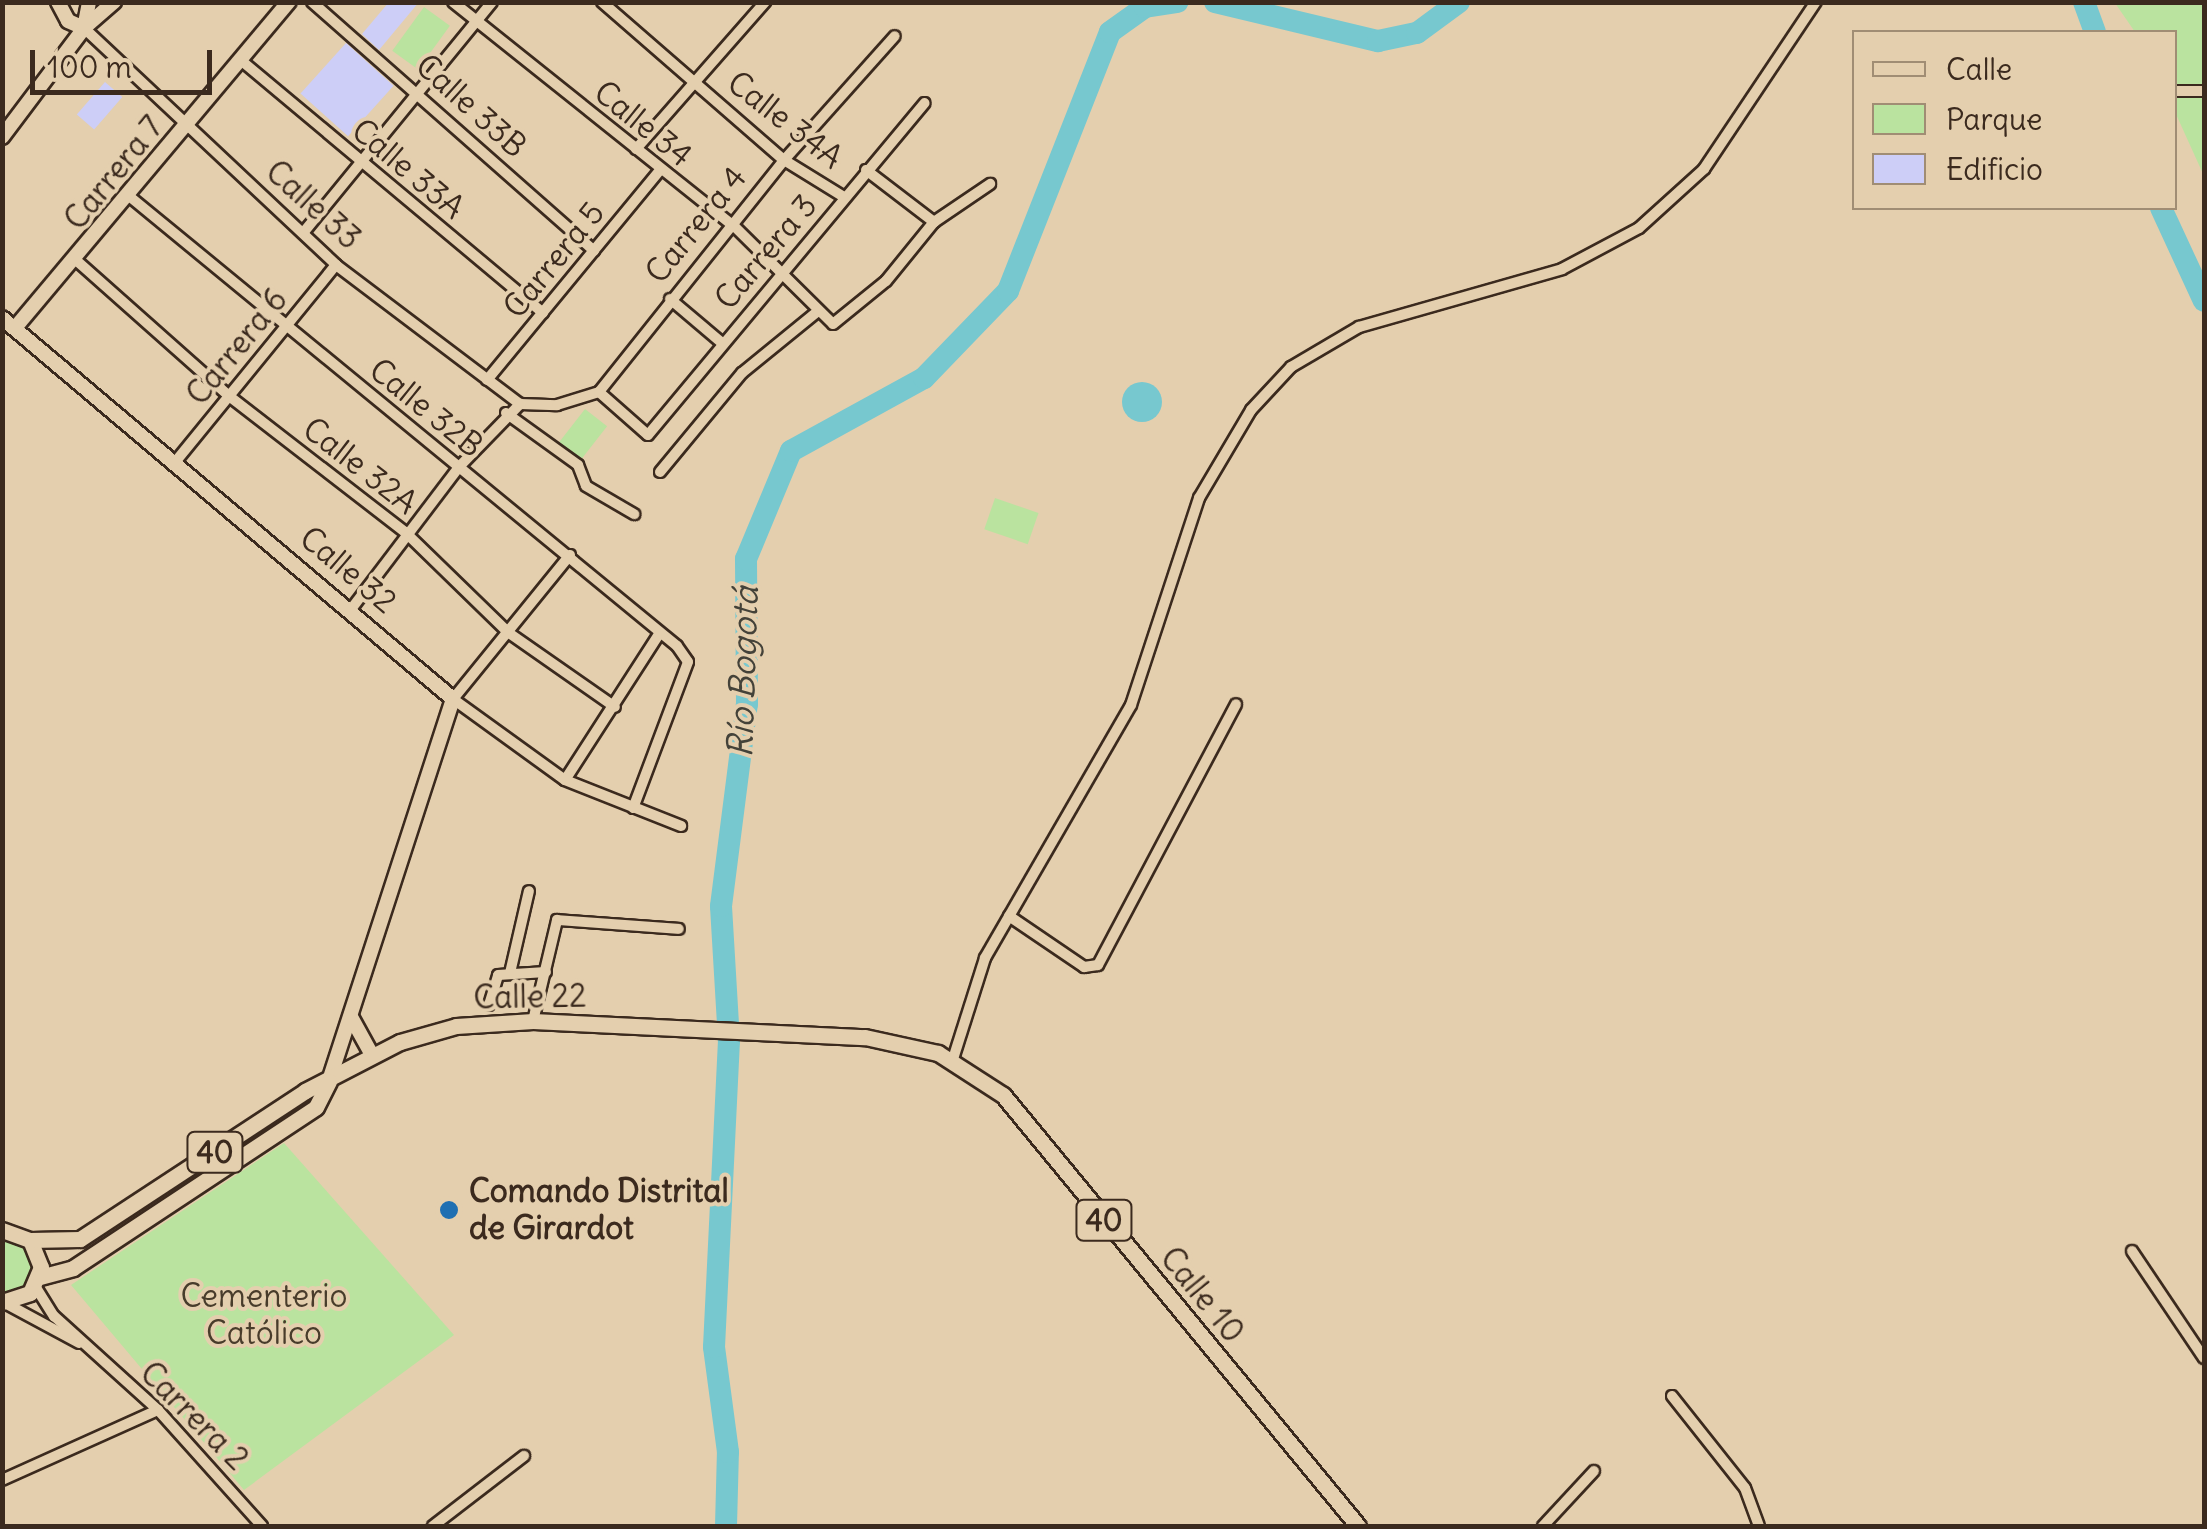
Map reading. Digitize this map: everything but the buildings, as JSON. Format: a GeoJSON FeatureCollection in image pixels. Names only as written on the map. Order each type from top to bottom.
{"type":"FeatureCollection","features":[{"type":"Feature","properties":{"kind":"main road","name":"Calle 22"},"geometry":{"type":"LineString","coordinates":[[30,1240],[80,1239],[372,1055],[456,1026],[532,1021],[777,1030]]}},
{"type":"Feature","properties":{"kind":"main road","name":"Calle 10"},"geometry":{"type":"LineString","coordinates":[[777,1030],[865,1037],[953,1060],[1009,1102],[1358,1526]]}},
{"type":"Feature","properties":{"kind":"main road","name":"Calle 22"},"geometry":{"type":"LineString","coordinates":[[38,1281],[73,1268],[316,1108],[329,1081]]}},
{"type":"Feature","properties":{"kind":"main road","name":"40"},"geometry":{"type":"LineString","coordinates":[[2,1230],[30,1240]]}},
{"type":"Feature","properties":{"kind":"main road"},"geometry":{"type":"LineString","coordinates":[[30,1240],[38,1281]]}},
{"type":"Feature","properties":{"kind":"main road","name":"40"},"geometry":{"type":"LineString","coordinates":[[4,1302],[38,1281]]}},
{"type":"Feature","properties":{"kind":"street","name":"Calle 33"},"geometry":{"type":"LineString","coordinates":[[58,2],[68,21],[84,28],[336,265],[520,404]]}},
{"type":"Feature","properties":{"kind":"street"},"geometry":{"type":"LineString","coordinates":[[78,2],[84,28]]}},
{"type":"Feature","properties":{"kind":"street"},"geometry":{"type":"LineString","coordinates":[[84,28],[90,2]]}},
{"type":"Feature","properties":{"kind":"street"},"geometry":{"type":"LineString","coordinates":[[2,137],[84,28],[114,2]]}},
{"type":"Feature","properties":{"kind":"street","name":"Carrera 7"},"geometry":{"type":"LineString","coordinates":[[15,328],[78,261],[289,2]]}},
{"type":"Feature","properties":{"kind":"street","name":"Calle 33B"},"geometry":{"type":"LineString","coordinates":[[312,2],[420,92],[594,251]]}},
{"type":"Feature","properties":{"kind":"street","name":"Calle 34"},"geometry":{"type":"LineString","coordinates":[[453,2],[636,148],[659,171],[734,226],[818,311],[842,321],[934,222]]}},
{"type":"Feature","properties":{"kind":"street"},"geometry":{"type":"LineString","coordinates":[[303,233],[492,2]]}},
{"type":"Feature","properties":{"kind":"street","name":"Calle 34A"},"geometry":{"type":"LineString","coordinates":[[602,2],[784,160],[844,197]]}},
{"type":"Feature","properties":{"kind":"street"},"geometry":{"type":"LineString","coordinates":[[636,148],[765,2]]}},
{"type":"Feature","properties":{"kind":"street"},"geometry":{"type":"LineString","coordinates":[[953,1060],[984,958],[1131,705],[1199,498],[1269,389],[1358,327],[1562,270],[1639,228],[1704,169],[1816,2]]}},
{"type":"Feature","properties":{"kind":"street","name":"Carrera 4"},"geometry":{"type":"LineString","coordinates":[[598,392],[784,160],[894,36]]}},
{"type":"Feature","properties":{"kind":"street","name":"Calle 33A"},"geometry":{"type":"LineString","coordinates":[[243,62],[543,313]]}},
{"type":"Feature","properties":{"kind":"street"},"geometry":{"type":"LineString","coordinates":[[2177,91],[2204,91]]}},
{"type":"Feature","properties":{"kind":"street","name":"Carrera 3"},"geometry":{"type":"LineString","coordinates":[[598,392],[648,435],[925,103]]}},
{"type":"Feature","properties":{"kind":"street"},"geometry":{"type":"LineString","coordinates":[[866,170],[934,222],[990,184]]}},
{"type":"Feature","properties":{"kind":"street","name":"Carrera 5"},"geometry":{"type":"LineString","coordinates":[[487,380],[659,171]]}},
{"type":"Feature","properties":{"kind":"street","name":"Calle 32B"},"geometry":{"type":"LineString","coordinates":[[129,196],[570,555],[688,662],[633,808]]}},
{"type":"Feature","properties":{"kind":"street","name":"Calle 32A"},"geometry":{"type":"LineString","coordinates":[[78,261],[229,396],[405,532],[509,633],[615,706]]}},
{"type":"Feature","properties":{"kind":"street","name":"Carrera 6"},"geometry":{"type":"LineString","coordinates":[[176,461],[336,265]]}},
{"type":"Feature","properties":{"kind":"street"},"geometry":{"type":"LineString","coordinates":[[670,299],[722,343]]}},
{"type":"Feature","properties":{"kind":"street"},"geometry":{"type":"LineString","coordinates":[[660,472],[742,373],[818,311]]}},
{"type":"Feature","properties":{"kind":"street","name":"Calle 32"},"geometry":{"type":"LineString","coordinates":[[2,318],[352,608],[454,698],[565,780],[681,826]]}},
{"type":"Feature","properties":{"kind":"street"},"geometry":{"type":"LineString","coordinates":[[352,608],[405,532],[506,414],[520,404],[557,404],[598,392]]}},
{"type":"Feature","properties":{"kind":"street"},"geometry":{"type":"LineString","coordinates":[[506,414],[578,465],[586,486],[634,514]]}},
{"type":"Feature","properties":{"kind":"street"},"geometry":{"type":"LineString","coordinates":[[329,1081],[454,698],[570,555]]}},
{"type":"Feature","properties":{"kind":"street"},"geometry":{"type":"LineString","coordinates":[[565,780],[659,634]]}},
{"type":"Feature","properties":{"kind":"street"},"geometry":{"type":"LineString","coordinates":[[1009,916],[1084,967],[1098,965],[1236,704]]}},
{"type":"Feature","properties":{"kind":"street"},"geometry":{"type":"LineString","coordinates":[[510,974],[529,891]]}},
{"type":"Feature","properties":{"kind":"street"},"geometry":{"type":"LineString","coordinates":[[532,1021],[557,920],[680,929]]}},
{"type":"Feature","properties":{"kind":"street"},"geometry":{"type":"LineString","coordinates":[[489,1006],[489,985],[510,974],[546,972]]}},
{"type":"Feature","properties":{"kind":"street"},"geometry":{"type":"LineString","coordinates":[[351,1017],[372,1055]]}},
{"type":"Feature","properties":{"kind":"street"},"geometry":{"type":"LineString","coordinates":[[2132,1251],[2204,1358]]}},
{"type":"Feature","properties":{"kind":"street","name":"Carrera 2"},"geometry":{"type":"LineString","coordinates":[[38,1281],[85,1346]]}},
{"type":"Feature","properties":{"kind":"street","name":"Carrera 2"},"geometry":{"type":"LineString","coordinates":[[4,1302],[85,1346],[158,1410],[262,1526]]}},
{"type":"Feature","properties":{"kind":"street"},"geometry":{"type":"LineString","coordinates":[[1672,1396],[1746,1488],[1759,1526]]}},
{"type":"Feature","properties":{"kind":"street"},"geometry":{"type":"LineString","coordinates":[[2,1480],[158,1410]]}},
{"type":"Feature","properties":{"kind":"street"},"geometry":{"type":"LineString","coordinates":[[433,1526],[524,1456]]}},
{"type":"Feature","properties":{"kind":"street"},"geometry":{"type":"LineString","coordinates":[[1544,1526],[1594,1472]]}},
{"type":"Feature","properties":{"kind":"green space"},"geometry":{"type":"Polygon","coordinates":[[[2115,3],[2204,3],[2204,176],[2177,116],[2177,30],[2134,30],[2115,3]]]}},
{"type":"Feature","properties":{"kind":"green space"},"geometry":{"type":"Polygon","coordinates":[[[424,7],[450,26],[418,69],[392,51],[424,7]]]}},
{"type":"Feature","properties":{"kind":"green space"},"geometry":{"type":"Polygon","coordinates":[[[585,409],[607,426],[580,461],[558,444],[585,409]]]}},
{"type":"Feature","properties":{"kind":"green space"},"geometry":{"type":"Polygon","coordinates":[[[995,498],[1038,513],[1028,544],[984,529],[995,498]]]}},
{"type":"Feature","properties":{"kind":"green space","name":"Cementerio Católico"},"geometry":{"type":"Polygon","coordinates":[[[284,1143],[454,1335],[244,1490],[71,1285],[284,1143]]]}},
{"type":"Feature","properties":{"kind":"green space"},"geometry":{"type":"Polygon","coordinates":[[[2,1238],[26,1246],[34,1266],[22,1290],[3,1295],[2,1238]]]}},
{"type":"Feature","properties":{"kind":"water"},"geometry":{"type":"Polygon","coordinates":[[[1142,382],[1156,388],[1162,402],[1156,416],[1142,422],[1128,416],[1122,402],[1128,388],[1142,382]]]}},
{"type":"Feature","properties":{"kind":"waterway","name":"Río Bogotá"},"geometry":{"type":"LineString","coordinates":[[726,1526],[728,1452],[714,1347],[729,1041],[721,906],[747,704],[746,559],[791,451],[924,378],[1008,291],[1110,32],[1145,7],[1178,2]]}},
{"type":"Feature","properties":{"kind":"waterway","name":"Río Bogotá"},"geometry":{"type":"LineString","coordinates":[[1215,2],[1378,41],[1417,33],[1459,2]]}},
{"type":"Feature","properties":{"kind":"waterway","name":"Río Bogotá"},"geometry":{"type":"LineString","coordinates":[[2084,2],[2094,30]]}},
{"type":"Feature","properties":{"kind":"waterway","name":"Río Bogotá"},"geometry":{"type":"LineString","coordinates":[[2162,210],[2204,301]]}},
{"type":"Feature","properties":{"kind":"place","name":"Comando Distrital de Girardot"},"geometry":{"type":"Point","coordinates":[449,1210]}}]}
